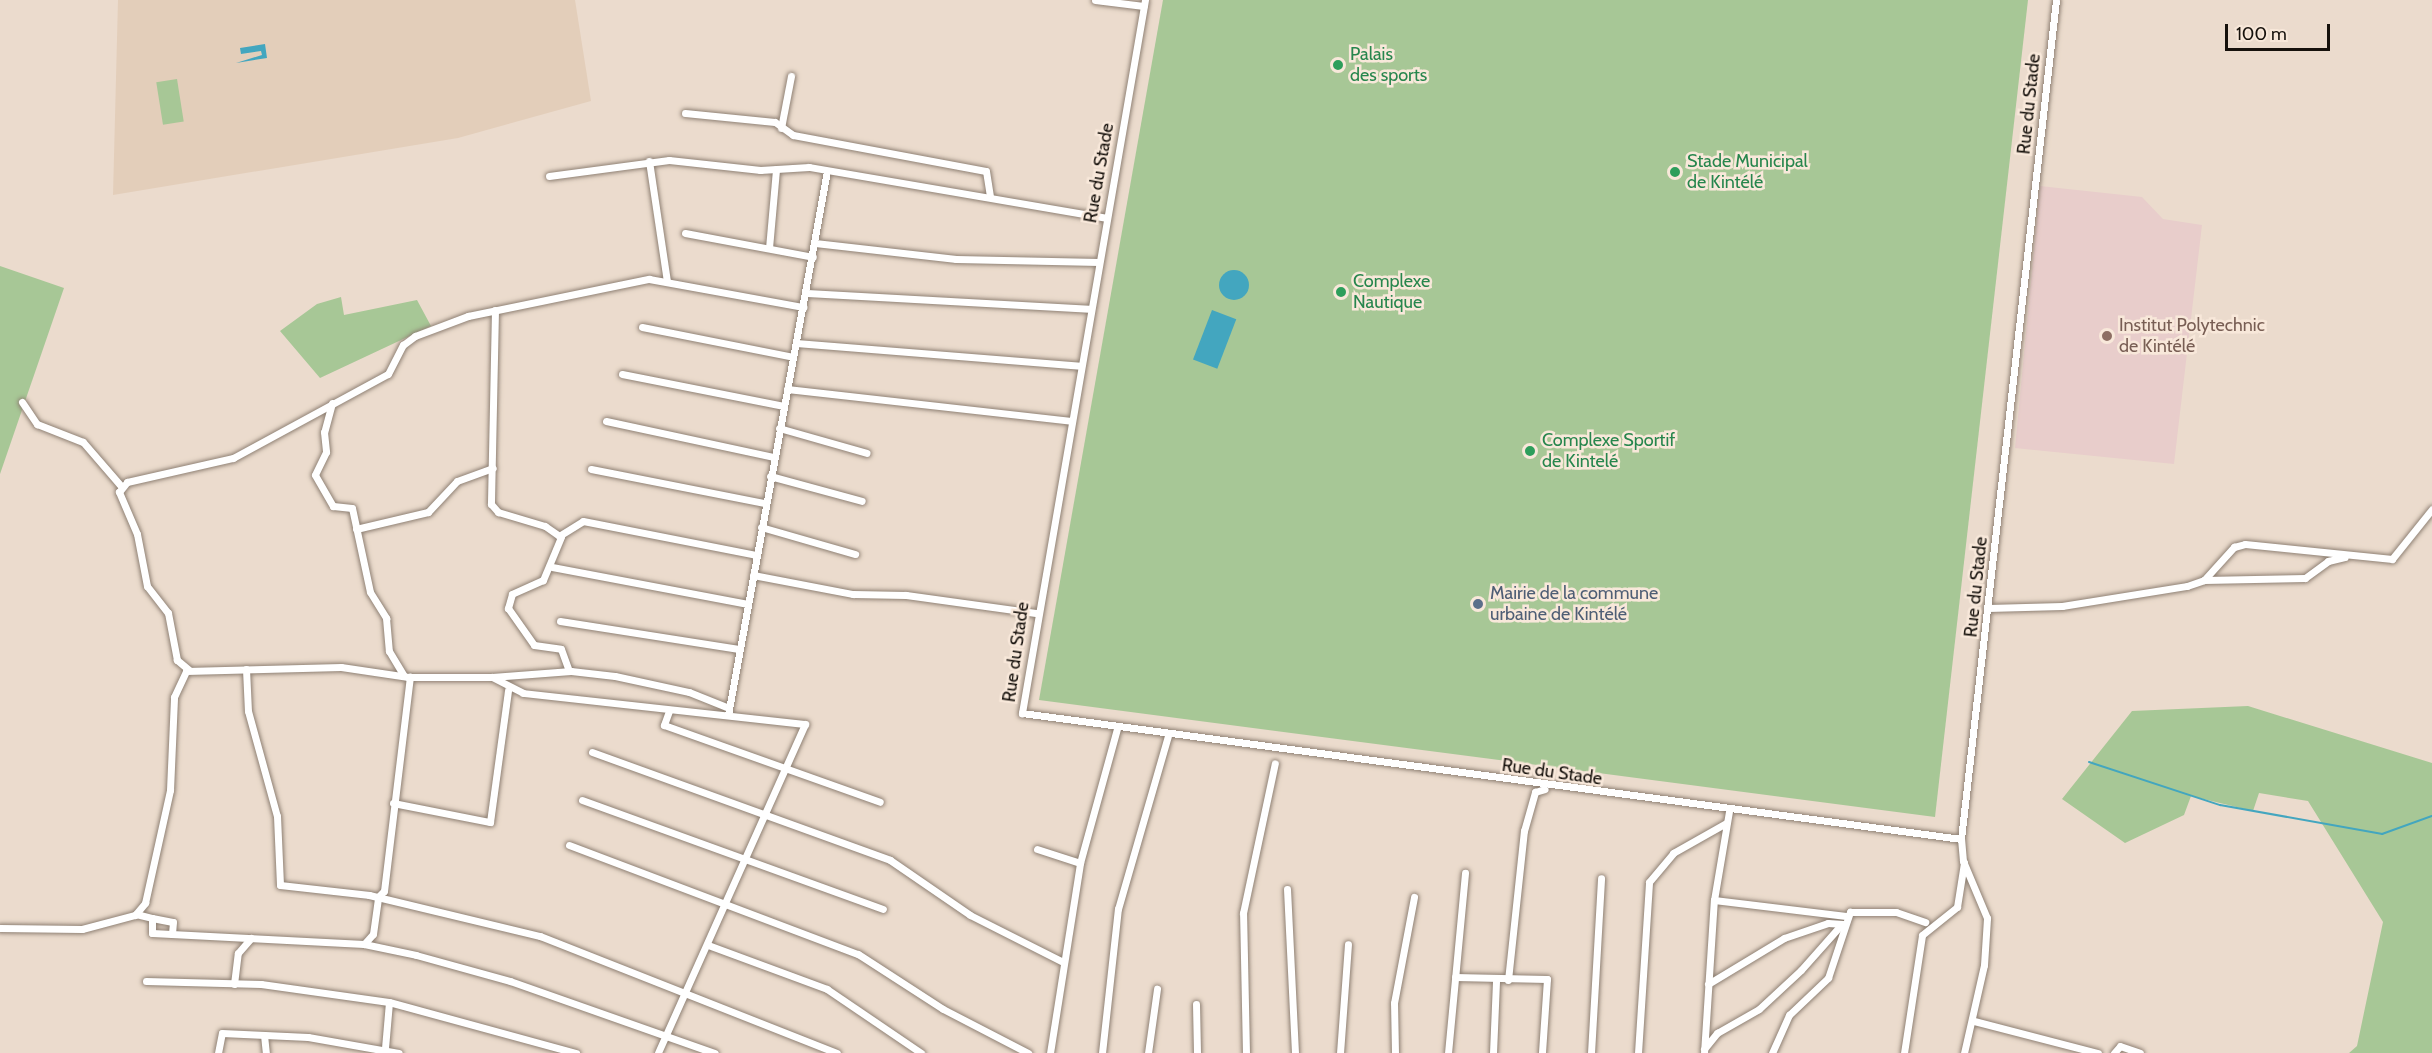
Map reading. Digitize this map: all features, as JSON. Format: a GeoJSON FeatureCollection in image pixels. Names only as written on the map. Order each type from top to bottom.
{"type":"FeatureCollection","features":[{"type":"Feature","properties":{"kind":"street"},"geometry":{"type":"LineString","coordinates":[[1095,0],[1145,3]]}},
{"type":"Feature","properties":{"kind":"street","name":"Rue du Stade"},"geometry":{"type":"LineString","coordinates":[[1145,3],[1036,613],[1022,713],[1117,729],[1551,788],[1961,839],[2056,0]]}},
{"type":"Feature","properties":{"kind":"street"},"geometry":{"type":"LineString","coordinates":[[781,128],[791,76]]}},
{"type":"Feature","properties":{"kind":"street"},"geometry":{"type":"LineString","coordinates":[[685,113],[769,121],[793,135],[986,171],[990,197]]}},
{"type":"Feature","properties":{"kind":"street"},"geometry":{"type":"LineString","coordinates":[[549,176],[649,161],[776,170],[827,171],[1107,218]]}},
{"type":"Feature","properties":{"kind":"street"},"geometry":{"type":"LineString","coordinates":[[649,161],[667,281]]}},
{"type":"Feature","properties":{"kind":"street"},"geometry":{"type":"LineString","coordinates":[[769,248],[776,170]]}},
{"type":"Feature","properties":{"kind":"street"},"geometry":{"type":"LineString","coordinates":[[728,712],[827,171]]}},
{"type":"Feature","properties":{"kind":"street"},"geometry":{"type":"LineString","coordinates":[[685,232],[813,257]]}},
{"type":"Feature","properties":{"kind":"street"},"geometry":{"type":"LineString","coordinates":[[815,243],[956,259],[1099,262]]}},
{"type":"Feature","properties":{"kind":"street"},"geometry":{"type":"LineString","coordinates":[[121,486],[232,458],[332,402],[388,374],[403,345],[415,336],[495,310],[649,279],[803,307]]}},
{"type":"Feature","properties":{"kind":"street"},"geometry":{"type":"LineString","coordinates":[[806,293],[1090,309]]}},
{"type":"Feature","properties":{"kind":"street"},"geometry":{"type":"LineString","coordinates":[[491,494],[495,310]]}},
{"type":"Feature","properties":{"kind":"street"},"geometry":{"type":"LineString","coordinates":[[642,327],[793,357]]}},
{"type":"Feature","properties":{"kind":"street"},"geometry":{"type":"LineString","coordinates":[[796,343],[1080,366]]}},
{"type":"Feature","properties":{"kind":"street"},"geometry":{"type":"LineString","coordinates":[[622,374],[784,406]]}},
{"type":"Feature","properties":{"kind":"street"},"geometry":{"type":"LineString","coordinates":[[787,389],[1071,421]]}},
{"type":"Feature","properties":{"kind":"street"},"geometry":{"type":"LineString","coordinates":[[22,402],[37,424],[83,442],[121,486],[147,586],[168,613],[177,660],[189,670]]}},
{"type":"Feature","properties":{"kind":"street"},"geometry":{"type":"LineString","coordinates":[[332,402],[324,432],[326,452],[315,475],[333,506],[352,508],[373,600],[386,618],[389,651],[407,676],[381,894],[373,934],[364,944]]}},
{"type":"Feature","properties":{"kind":"street"},"geometry":{"type":"LineString","coordinates":[[606,421],[774,457]]}},
{"type":"Feature","properties":{"kind":"street"},"geometry":{"type":"LineString","coordinates":[[779,428],[867,453]]}},
{"type":"Feature","properties":{"kind":"street"},"geometry":{"type":"LineString","coordinates":[[357,529],[428,512],[457,481],[475,477],[493,468]]}},
{"type":"Feature","properties":{"kind":"street"},"geometry":{"type":"LineString","coordinates":[[591,469],[765,504]]}},
{"type":"Feature","properties":{"kind":"street"},"geometry":{"type":"LineString","coordinates":[[770,476],[862,501]]}},
{"type":"Feature","properties":{"kind":"street"},"geometry":{"type":"LineString","coordinates":[[475,477],[491,494],[498,512],[559,536]]}},
{"type":"Feature","properties":{"kind":"street"},"geometry":{"type":"LineString","coordinates":[[2204,580],[2234,548],[2245,544],[2392,559],[2432,509]]}},
{"type":"Feature","properties":{"kind":"street"},"geometry":{"type":"LineString","coordinates":[[569,671],[561,649],[534,645],[508,608],[512,594],[537,585],[552,567],[559,536],[583,521],[756,555]]}},
{"type":"Feature","properties":{"kind":"street"},"geometry":{"type":"LineString","coordinates":[[761,527],[855,554]]}},
{"type":"Feature","properties":{"kind":"street"},"geometry":{"type":"LineString","coordinates":[[1988,608],[2062,606],[2204,580],[2305,578],[2328,561],[2353,556]]}},
{"type":"Feature","properties":{"kind":"street"},"geometry":{"type":"LineString","coordinates":[[552,567],[747,604]]}},
{"type":"Feature","properties":{"kind":"street"},"geometry":{"type":"LineString","coordinates":[[753,574],[853,594],[906,595],[1036,613]]}},
{"type":"Feature","properties":{"kind":"street"},"geometry":{"type":"LineString","coordinates":[[560,621],[740,649]]}},
{"type":"Feature","properties":{"kind":"street"},"geometry":{"type":"LineString","coordinates":[[136,914],[150,889],[170,790],[174,697],[180,674],[189,670],[341,667],[407,676],[492,677],[569,671],[637,680],[728,712]]}},
{"type":"Feature","properties":{"kind":"street"},"geometry":{"type":"LineString","coordinates":[[246,669],[248,711],[277,816],[280,885],[381,894],[388,899],[540,936],[687,990],[837,1053]]}},
{"type":"Feature","properties":{"kind":"street"},"geometry":{"type":"LineString","coordinates":[[492,677],[508,690],[669,711],[728,712],[805,724],[727,904],[658,1053]]}},
{"type":"Feature","properties":{"kind":"street"},"geometry":{"type":"LineString","coordinates":[[393,803],[490,822],[508,690]]}},
{"type":"Feature","properties":{"kind":"street"},"geometry":{"type":"LineString","coordinates":[[669,711],[664,725],[787,766],[880,802]]}},
{"type":"Feature","properties":{"kind":"street"},"geometry":{"type":"LineString","coordinates":[[1050,1053],[1063,995],[1063,962],[1080,863],[1117,729]]}},
{"type":"Feature","properties":{"kind":"street"},"geometry":{"type":"LineString","coordinates":[[1102,1053],[1118,909],[1168,736]]}},
{"type":"Feature","properties":{"kind":"street"},"geometry":{"type":"LineString","coordinates":[[592,752],[768,812],[890,860],[970,915],[1063,962]]}},
{"type":"Feature","properties":{"kind":"street"},"geometry":{"type":"LineString","coordinates":[[1246,1053],[1243,914],[1275,763]]}},
{"type":"Feature","properties":{"kind":"street"},"geometry":{"type":"LineString","coordinates":[[1508,980],[1524,831],[1535,792],[1551,788]]}},
{"type":"Feature","properties":{"kind":"street"},"geometry":{"type":"LineString","coordinates":[[582,800],[883,909]]}},
{"type":"Feature","properties":{"kind":"street"},"geometry":{"type":"LineString","coordinates":[[1704,1051],[1714,900],[1729,811]]}},
{"type":"Feature","properties":{"kind":"street"},"geometry":{"type":"LineString","coordinates":[[1638,1053],[1649,882],[1673,853],[1726,823]]}},
{"type":"Feature","properties":{"kind":"street"},"geometry":{"type":"LineString","coordinates":[[1961,839],[1964,863],[1986,918],[1974,1021],[1964,1053]]}},
{"type":"Feature","properties":{"kind":"street"},"geometry":{"type":"LineString","coordinates":[[569,846],[858,954],[943,1009],[1028,1053]]}},
{"type":"Feature","properties":{"kind":"street"},"geometry":{"type":"LineString","coordinates":[[1037,849],[1080,863]]}},
{"type":"Feature","properties":{"kind":"street"},"geometry":{"type":"LineString","coordinates":[[1904,1053],[1922,935],[1957,907],[1964,863]]}},
{"type":"Feature","properties":{"kind":"street"},"geometry":{"type":"LineString","coordinates":[[1448,1053],[1465,873]]}},
{"type":"Feature","properties":{"kind":"street"},"geometry":{"type":"LineString","coordinates":[[1591,1053],[1601,878]]}},
{"type":"Feature","properties":{"kind":"street"},"geometry":{"type":"LineString","coordinates":[[1287,889],[1295,1053]]}},
{"type":"Feature","properties":{"kind":"street"},"geometry":{"type":"LineString","coordinates":[[1395,1053],[1394,1003],[1413,897]]}},
{"type":"Feature","properties":{"kind":"street"},"geometry":{"type":"LineString","coordinates":[[1714,900],[1843,921]]}},
{"type":"Feature","properties":{"kind":"street"},"geometry":{"type":"LineString","coordinates":[[1704,1051],[1717,1032],[1759,1009],[1801,970],[1843,921],[1856,911],[1896,912],[1925,922]]}},
{"type":"Feature","properties":{"kind":"street"},"geometry":{"type":"LineString","coordinates":[[0,928],[82,929],[136,914],[173,922],[171,934]]}},
{"type":"Feature","properties":{"kind":"street"},"geometry":{"type":"LineString","coordinates":[[152,918],[152,933],[364,944],[510,981],[668,1033],[715,1053]]}},
{"type":"Feature","properties":{"kind":"street"},"geometry":{"type":"LineString","coordinates":[[1708,984],[1784,938],[1843,921]]}},
{"type":"Feature","properties":{"kind":"street"},"geometry":{"type":"LineString","coordinates":[[1772,1053],[1789,1015],[1828,978],[1843,921]]}},
{"type":"Feature","properties":{"kind":"street"},"geometry":{"type":"LineString","coordinates":[[234,984],[238,953],[251,938]]}},
{"type":"Feature","properties":{"kind":"street"},"geometry":{"type":"LineString","coordinates":[[1340,1053],[1348,944]]}},
{"type":"Feature","properties":{"kind":"street"},"geometry":{"type":"LineString","coordinates":[[708,945],[826,989],[921,1053]]}},
{"type":"Feature","properties":{"kind":"street"},"geometry":{"type":"LineString","coordinates":[[1455,977],[1496,980],[1547,979],[1542,1053]]}},
{"type":"Feature","properties":{"kind":"street"},"geometry":{"type":"LineString","coordinates":[[1493,1053],[1496,980]]}},
{"type":"Feature","properties":{"kind":"street"},"geometry":{"type":"LineString","coordinates":[[146,981],[234,984],[389,1002],[576,1053]]}},
{"type":"Feature","properties":{"kind":"street"},"geometry":{"type":"LineString","coordinates":[[1148,1053],[1157,989]]}},
{"type":"Feature","properties":{"kind":"street"},"geometry":{"type":"LineString","coordinates":[[385,1048],[389,1002]]}},
{"type":"Feature","properties":{"kind":"street"},"geometry":{"type":"LineString","coordinates":[[1196,1004],[1197,1053]]}},
{"type":"Feature","properties":{"kind":"street"},"geometry":{"type":"LineString","coordinates":[[1974,1021],[2098,1053]]}},
{"type":"Feature","properties":{"kind":"street"},"geometry":{"type":"LineString","coordinates":[[218,1053],[222,1033],[264,1035],[385,1048],[399,1053]]}},
{"type":"Feature","properties":{"kind":"street"},"geometry":{"type":"LineString","coordinates":[[264,1035],[266,1053]]}},
{"type":"Feature","properties":{"kind":"street"},"geometry":{"type":"LineString","coordinates":[[2114,1053],[2120,1046],[2140,1053]]}},
{"type":"Feature","properties":{"kind":"shaded area"},"geometry":{"type":"Polygon","coordinates":[[[118,0],[575,0],[591,101],[458,138],[113,195],[118,0]]]}},
{"type":"Feature","properties":{"kind":"shaded area","name":"Institut Polytechnic de Kintélé"},"geometry":{"type":"Polygon","coordinates":[[[2040,186],[2142,197],[2163,219],[2202,225],[2174,464],[2015,448],[2040,186]]]}},
{"type":"Feature","properties":{"kind":"green space","name":"Complexe Sportif de Kintelé"},"geometry":{"type":"Polygon","coordinates":[[[1163,0],[2028,0],[1935,817],[1039,700],[1163,0]]]}},
{"type":"Feature","properties":{"kind":"green space"},"geometry":{"type":"Polygon","coordinates":[[[177,79],[184,121],[163,125],[156,82],[177,79]]]}},
{"type":"Feature","properties":{"kind":"green space"},"geometry":{"type":"Polygon","coordinates":[[[0,266],[64,288],[0,474],[0,266]]]}},
{"type":"Feature","properties":{"kind":"green space"},"geometry":{"type":"Polygon","coordinates":[[[341,297],[344,315],[417,300],[431,326],[320,378],[280,331],[317,304],[341,297]]]}},
{"type":"Feature","properties":{"kind":"green space"},"geometry":{"type":"Polygon","coordinates":[[[2248,706],[2432,763],[2432,1053],[2349,1053],[2357,1046],[2383,922],[2308,801],[2259,793],[2253,811],[2191,796],[2184,815],[2125,843],[2062,799],[2132,711],[2248,706]]]}},
{"type":"Feature","properties":{"kind":"water"},"geometry":{"type":"Polygon","coordinates":[[[265,44],[267,58],[236,63],[262,55],[261,51],[241,54],[240,48],[265,44]]]}},
{"type":"Feature","properties":{"kind":"water"},"geometry":{"type":"Polygon","coordinates":[[[1234,270],[1240,271],[1248,279],[1248,291],[1240,299],[1234,300],[1228,299],[1220,291],[1219,285],[1220,279],[1228,271],[1234,270]]]}},
{"type":"Feature","properties":{"kind":"water"},"geometry":{"type":"Polygon","coordinates":[[[1212,310],[1236,319],[1217,369],[1193,359],[1212,310]]]}},
{"type":"Feature","properties":{"kind":"waterway"},"geometry":{"type":"LineString","coordinates":[[2089,762],[2220,805],[2382,834],[2432,816]]}},
{"type":"Feature","properties":{"kind":"place","name":"Palais des sports"},"geometry":{"type":"Point","coordinates":[1338,65]}},
{"type":"Feature","properties":{"kind":"place","name":"Stade Municipal de Kintélé"},"geometry":{"type":"Point","coordinates":[1675,172]}},
{"type":"Feature","properties":{"kind":"place","name":"Complexe Nautique"},"geometry":{"type":"Point","coordinates":[1341,292]}},
{"type":"Feature","properties":{"kind":"place","name":"Institut Polytechnic de Kintélé"},"geometry":{"type":"Point","coordinates":[2107,336]}},
{"type":"Feature","properties":{"kind":"place","name":"Complexe Sportif de Kintelé"},"geometry":{"type":"Point","coordinates":[1530,451]}},
{"type":"Feature","properties":{"kind":"place","name":"Mairie de la commune urbaine de Kintélé"},"geometry":{"type":"Point","coordinates":[1478,604]}}]}
